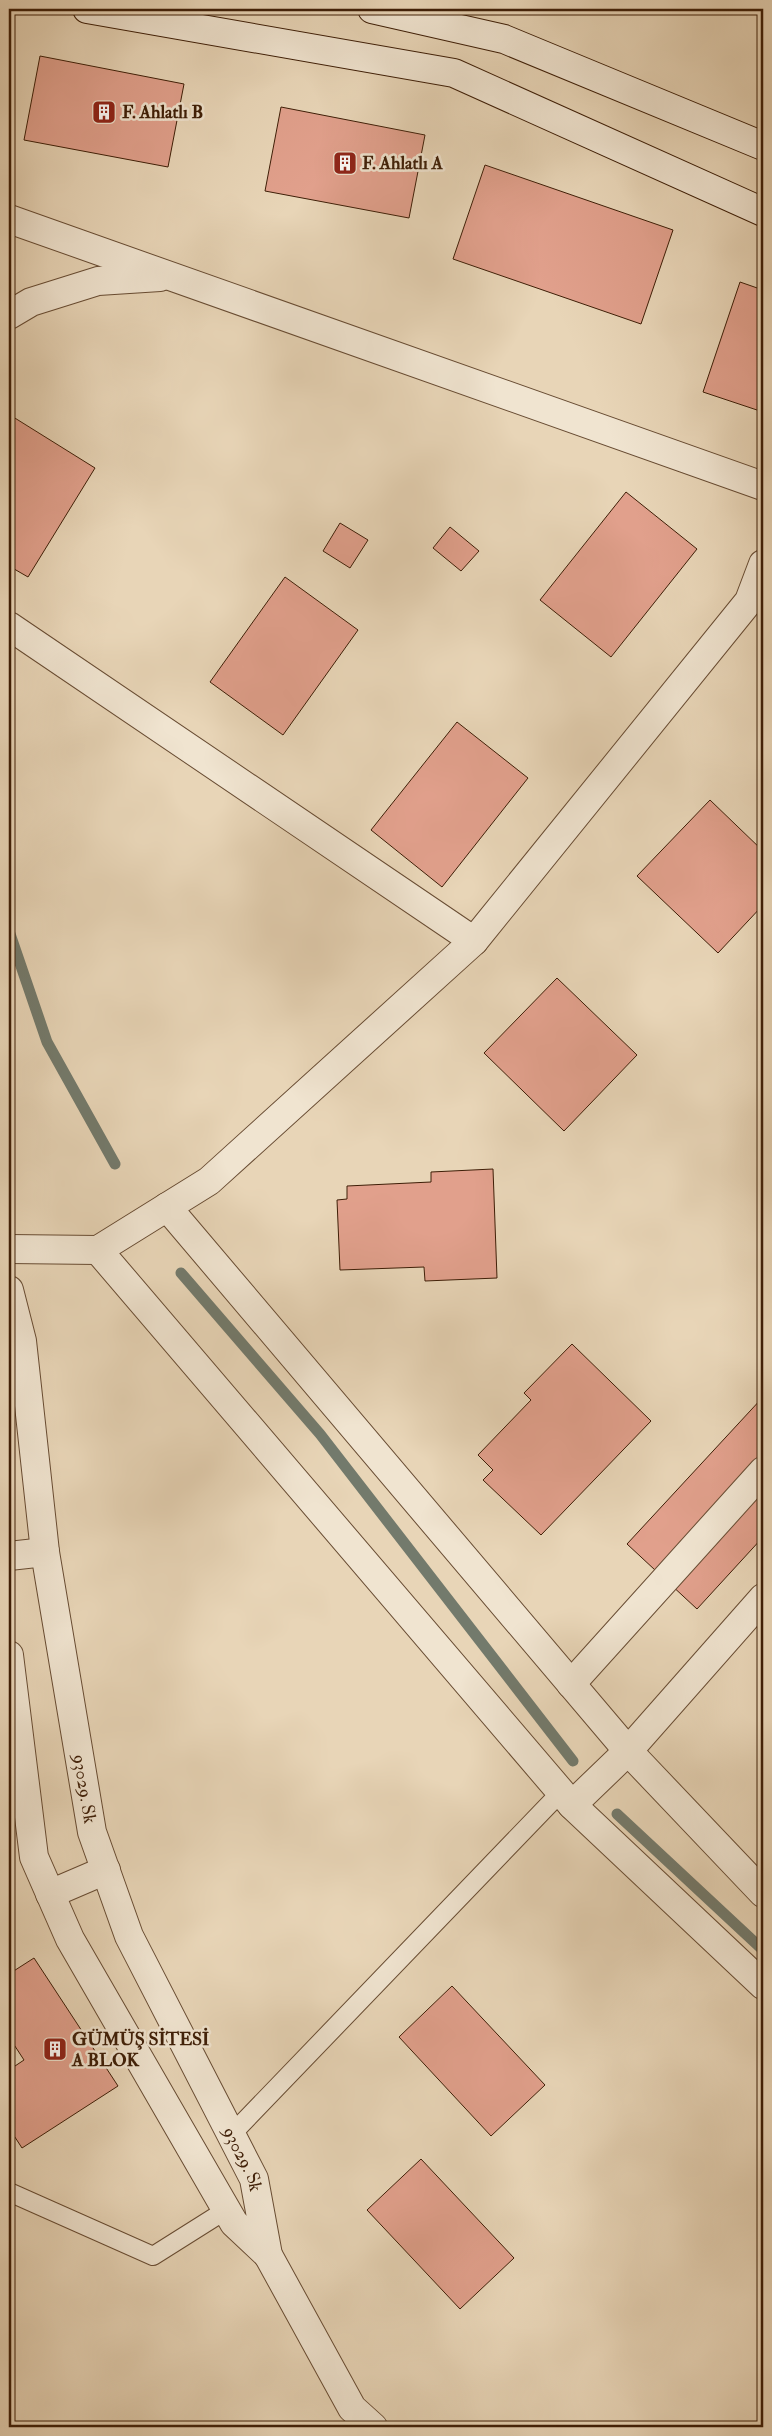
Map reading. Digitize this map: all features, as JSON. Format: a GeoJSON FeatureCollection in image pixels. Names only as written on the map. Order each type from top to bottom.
{"type":"FeatureCollection","features":[{"type":"Feature","properties":{"kind":"street"},"geometry":{"type":"LineString","coordinates":[[87,9],[454,73],[763,212]]}},
{"type":"Feature","properties":{"kind":"street"},"geometry":{"type":"LineString","coordinates":[[372,9],[504,39],[763,146]]}},
{"type":"Feature","properties":{"kind":"street"},"geometry":{"type":"LineString","coordinates":[[9,219],[763,486]]}},
{"type":"Feature","properties":{"kind":"street"},"geometry":{"type":"LineString","coordinates":[[9,315],[31,302],[98,281],[172,276]]}},
{"type":"Feature","properties":{"kind":"street"},"geometry":{"type":"LineString","coordinates":[[9,1250],[98,1250],[209,1181],[474,942],[749,601],[763,564]]}},
{"type":"Feature","properties":{"kind":"street"},"geometry":{"type":"LineString","coordinates":[[9,626],[474,942]]}},
{"type":"Feature","properties":{"kind":"street"},"geometry":{"type":"LineString","coordinates":[[167,1207],[628,1751],[763,1893]]}},
{"type":"Feature","properties":{"kind":"street"},"geometry":{"type":"LineString","coordinates":[[98,1250],[566,1799],[763,1984]]}},
{"type":"Feature","properties":{"kind":"street","name":"93029. Sk"},"geometry":{"type":"LineString","coordinates":[[9,1290],[22,1342],[45,1552],[92,1832],[129,1936],[254,2179],[268,2255]]}},
{"type":"Feature","properties":{"kind":"street"},"geometry":{"type":"LineString","coordinates":[[571,1684],[763,1471]]}},
{"type":"Feature","properties":{"kind":"street"},"geometry":{"type":"LineString","coordinates":[[9,1556],[45,1552]]}},
{"type":"Feature","properties":{"kind":"street"},"geometry":{"type":"LineString","coordinates":[[566,1799],[628,1751],[763,1598]]}},
{"type":"Feature","properties":{"kind":"street","name":"93029. Sk"},"geometry":{"type":"LineString","coordinates":[[9,1655],[34,1856],[70,1939],[234,2223],[268,2255],[352,2408],[373,2427]]}},
{"type":"Feature","properties":{"kind":"street"},"geometry":{"type":"LineString","coordinates":[[50,1894],[106,1870]]}},
{"type":"Feature","properties":{"kind":"lane"},"geometry":{"type":"LineString","coordinates":[[231,2135],[566,1799]]}},
{"type":"Feature","properties":{"kind":"lane"},"geometry":{"type":"LineString","coordinates":[[9,2192],[153,2256],[226,2210]]}},
{"type":"Feature","properties":{"kind":"building","name":"F. Ahlatlı B"},"geometry":{"type":"Polygon","coordinates":[[[40,56],[184,84],[168,167],[24,140],[40,56]]]}},
{"type":"Feature","properties":{"kind":"building","name":"F. Ahlatlı A"},"geometry":{"type":"Polygon","coordinates":[[[281,107],[425,135],[409,218],[265,191],[281,107]]]}},
{"type":"Feature","properties":{"kind":"building"},"geometry":{"type":"Polygon","coordinates":[[[485,165],[673,230],[641,324],[453,259],[485,165]]]}},
{"type":"Feature","properties":{"kind":"building"},"geometry":{"type":"Polygon","coordinates":[[[740,282],[763,290],[763,412],[703,392],[740,282]]]}},
{"type":"Feature","properties":{"kind":"building"},"geometry":{"type":"Polygon","coordinates":[[[10,415],[95,468],[28,577],[9,566],[10,415]]]}},
{"type":"Feature","properties":{"kind":"building"},"geometry":{"type":"Polygon","coordinates":[[[626,492],[697,549],[611,657],[540,600],[626,492]]]}},
{"type":"Feature","properties":{"kind":"building"},"geometry":{"type":"Polygon","coordinates":[[[340,523],[368,540],[350,568],[323,551],[340,523]]]}},
{"type":"Feature","properties":{"kind":"building"},"geometry":{"type":"Polygon","coordinates":[[[450,527],[479,551],[461,571],[433,548],[450,527]]]}},
{"type":"Feature","properties":{"kind":"building"},"geometry":{"type":"Polygon","coordinates":[[[285,577],[358,630],[283,735],[210,682],[285,577]]]}},
{"type":"Feature","properties":{"kind":"building"},"geometry":{"type":"Polygon","coordinates":[[[457,722],[528,778],[442,887],[371,830],[457,722]]]}},
{"type":"Feature","properties":{"kind":"building"},"geometry":{"type":"Polygon","coordinates":[[[710,800],[763,851],[763,905],[718,953],[637,876],[710,800]]]}},
{"type":"Feature","properties":{"kind":"building"},"geometry":{"type":"Polygon","coordinates":[[[557,978],[637,1055],[564,1131],[484,1053],[557,978]]]}},
{"type":"Feature","properties":{"kind":"building"},"geometry":{"type":"Polygon","coordinates":[[[493,1169],[497,1278],[425,1281],[424,1267],[340,1270],[337,1200],[347,1199],[347,1186],[431,1182],[431,1172],[493,1169]]]}},
{"type":"Feature","properties":{"kind":"building"},"geometry":{"type":"Polygon","coordinates":[[[572,1344],[651,1421],[541,1535],[483,1480],[493,1470],[478,1455],[531,1400],[524,1393],[572,1344]]]}},
{"type":"Feature","properties":{"kind":"building"},"geometry":{"type":"Polygon","coordinates":[[[763,1397],[763,1537],[697,1609],[627,1544],[763,1397]]]}},
{"type":"Feature","properties":{"kind":"building","name":"GÜMÜŞ SİTESİ A BLOK"},"geometry":{"type":"Polygon","coordinates":[[[34,1958],[118,2086],[22,2148],[9,2128],[9,2070],[24,2060],[9,2037],[9,1974],[34,1958]]]}},
{"type":"Feature","properties":{"kind":"building"},"geometry":{"type":"Polygon","coordinates":[[[452,1986],[545,2085],[491,2136],[399,2037],[452,1986]]]}},
{"type":"Feature","properties":{"kind":"building"},"geometry":{"type":"Polygon","coordinates":[[[421,2159],[514,2258],[460,2309],[367,2210],[421,2159]]]}},
{"type":"Feature","properties":{"kind":"waterway"},"geometry":{"type":"LineString","coordinates":[[9,931],[47,1042],[115,1164]]}},
{"type":"Feature","properties":{"kind":"waterway"},"geometry":{"type":"LineString","coordinates":[[181,1273],[320,1434],[573,1761]]}},
{"type":"Feature","properties":{"kind":"waterway"},"geometry":{"type":"LineString","coordinates":[[617,1814],[763,1950]]}},
{"type":"Feature","properties":{"kind":"place","name":"F. Ahlatlı B"},"geometry":{"type":"Point","coordinates":[104,112]}},
{"type":"Feature","properties":{"kind":"place","name":"F. Ahlatlı A"},"geometry":{"type":"Point","coordinates":[345,163]}},
{"type":"Feature","properties":{"kind":"place","name":"GÜMÜŞ SİTESİ A BLOK"},"geometry":{"type":"Point","coordinates":[55,2049]}}]}
